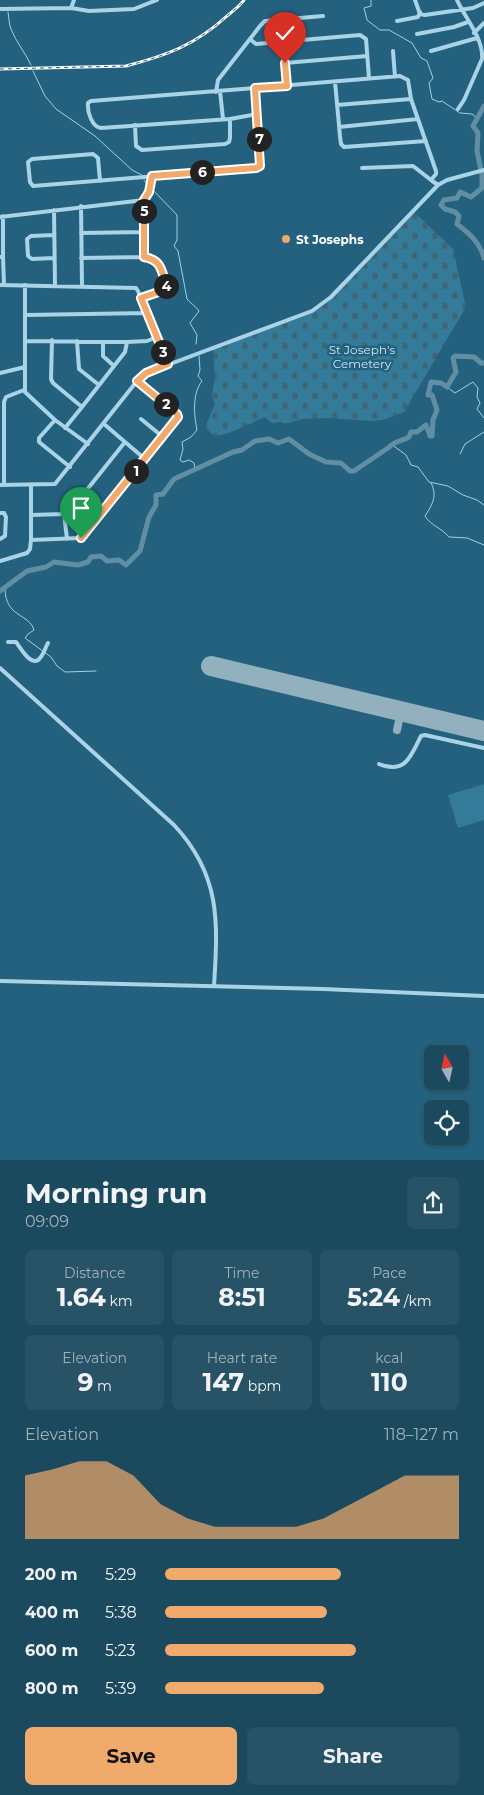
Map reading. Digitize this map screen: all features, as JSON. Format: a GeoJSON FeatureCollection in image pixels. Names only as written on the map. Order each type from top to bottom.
{"type":"FeatureCollection","features":[{"type":"Feature","properties":{"kind":"street"},"geometry":{"type":"LineString","coordinates":[[71,8],[74,0]]}},
{"type":"Feature","properties":{"kind":"street"},"geometry":{"type":"LineString","coordinates":[[0,9],[71,8],[134,10],[157,0]]}},
{"type":"Feature","properties":{"kind":"street"},"geometry":{"type":"LineString","coordinates":[[416,0],[419,15]]}},
{"type":"Feature","properties":{"kind":"street"},"geometry":{"type":"LineString","coordinates":[[457,0],[482,50],[482,59],[464,100],[458,108]]}},
{"type":"Feature","properties":{"kind":"street"},"geometry":{"type":"LineString","coordinates":[[397,21],[419,15],[473,8],[484,3]]}},
{"type":"Feature","properties":{"kind":"street"},"geometry":{"type":"LineString","coordinates":[[223,119],[218,80],[260,26],[266,21],[323,16]]}},
{"type":"Feature","properties":{"kind":"street"},"geometry":{"type":"LineString","coordinates":[[417,34],[454,27],[468,22]]}},
{"type":"Feature","properties":{"kind":"street"},"geometry":{"type":"LineString","coordinates":[[474,33],[484,23]]}},
{"type":"Feature","properties":{"kind":"street"},"geometry":{"type":"LineString","coordinates":[[250,39],[256,44],[360,35],[366,39],[370,78]]}},
{"type":"Feature","properties":{"kind":"street"},"geometry":{"type":"LineString","coordinates":[[431,52],[477,38]]}},
{"type":"Feature","properties":{"kind":"street"},"geometry":{"type":"LineString","coordinates":[[283,41],[287,86]]}},
{"type":"Feature","properties":{"kind":"street"},"geometry":{"type":"LineString","coordinates":[[393,51],[395,77]]}},
{"type":"Feature","properties":{"kind":"street"},"geometry":{"type":"LineString","coordinates":[[285,63],[367,56]]}},
{"type":"Feature","properties":{"kind":"street"},"geometry":{"type":"LineString","coordinates":[[257,114],[223,119],[96,128],[87,107],[91,101],[370,78],[404,77],[408,80],[411,99],[436,171],[431,180]]}},
{"type":"Feature","properties":{"kind":"street"},"geometry":{"type":"LineString","coordinates":[[335,82],[341,144],[344,147],[426,141]]}},
{"type":"Feature","properties":{"kind":"street"},"geometry":{"type":"LineString","coordinates":[[100,181],[98,158],[93,154],[32,159],[28,162],[30,182],[33,186],[100,181],[256,168],[260,166],[255,88]]}},
{"type":"Feature","properties":{"kind":"street"},"geometry":{"type":"LineString","coordinates":[[337,105],[411,99]]}},
{"type":"Feature","properties":{"kind":"street"},"geometry":{"type":"LineString","coordinates":[[135,125],[136,146],[142,150],[226,144],[230,138],[230,118]]}},
{"type":"Feature","properties":{"kind":"street"},"geometry":{"type":"LineString","coordinates":[[339,127],[418,119]]}},
{"type":"Feature","properties":{"kind":"street"},"geometry":{"type":"LineString","coordinates":[[362,168],[413,166],[438,185]]}},
{"type":"Feature","properties":{"kind":"street"},"geometry":{"type":"LineString","coordinates":[[24,390],[6,397],[2,410],[2,485],[31,486],[55,484],[137,381],[146,373],[312,311],[331,296],[438,185],[447,180],[484,170]]}},
{"type":"Feature","properties":{"kind":"street"},"geometry":{"type":"LineString","coordinates":[[144,257],[144,200],[149,192],[152,176]]}},
{"type":"Feature","properties":{"kind":"street"},"geometry":{"type":"LineString","coordinates":[[144,200],[1,216],[2,285],[133,287],[138,291],[168,364]]}},
{"type":"Feature","properties":{"kind":"street"},"geometry":{"type":"LineString","coordinates":[[81,206],[82,286]]}},
{"type":"Feature","properties":{"kind":"street"},"geometry":{"type":"LineString","coordinates":[[54,210],[55,285]]}},
{"type":"Feature","properties":{"kind":"street"},"geometry":{"type":"LineString","coordinates":[[81,233],[144,232]]}},
{"type":"Feature","properties":{"kind":"street"},"geometry":{"type":"LineString","coordinates":[[54,235],[31,236],[27,239],[28,256],[30,258],[54,258]]}},
{"type":"Feature","properties":{"kind":"street"},"geometry":{"type":"LineString","coordinates":[[81,258],[154,258],[158,261],[166,284],[164,290],[141,298]]}},
{"type":"Feature","properties":{"kind":"street"},"geometry":{"type":"LineString","coordinates":[[25,285],[26,341],[24,390],[27,395],[55,420],[88,444]]}},
{"type":"Feature","properties":{"kind":"street"},"geometry":{"type":"LineString","coordinates":[[25,315],[148,313]]}},
{"type":"Feature","properties":{"kind":"street"},"geometry":{"type":"LineString","coordinates":[[26,341],[127,342],[146,341],[157,337]]}},
{"type":"Feature","properties":{"kind":"street"},"geometry":{"type":"LineString","coordinates":[[52,340],[52,383],[82,407]]}},
{"type":"Feature","properties":{"kind":"street"},"geometry":{"type":"LineString","coordinates":[[77,341],[79,369],[99,385]]}},
{"type":"Feature","properties":{"kind":"street"},"geometry":{"type":"LineString","coordinates":[[103,342],[104,356],[114,366]]}},
{"type":"Feature","properties":{"kind":"street"},"geometry":{"type":"LineString","coordinates":[[65,428],[125,352],[127,342]]}},
{"type":"Feature","properties":{"kind":"street"},"geometry":{"type":"LineString","coordinates":[[0,373],[25,367]]}},
{"type":"Feature","properties":{"kind":"street"},"geometry":{"type":"LineString","coordinates":[[31,540],[81,538],[178,417],[178,414],[137,381]]}},
{"type":"Feature","properties":{"kind":"street"},"geometry":{"type":"LineString","coordinates":[[141,419],[163,437]]}},
{"type":"Feature","properties":{"kind":"street"},"geometry":{"type":"LineString","coordinates":[[55,420],[38,441],[70,467]]}},
{"type":"Feature","properties":{"kind":"street"},"geometry":{"type":"LineString","coordinates":[[104,424],[145,459]]}},
{"type":"Feature","properties":{"kind":"street"},"geometry":{"type":"LineString","coordinates":[[31,515],[64,514],[70,511],[125,442]]}},
{"type":"Feature","properties":{"kind":"street"},"geometry":{"type":"LineString","coordinates":[[0,561],[27,553],[30,549],[31,486]]}},
{"type":"Feature","properties":{"kind":"street"},"geometry":{"type":"LineString","coordinates":[[0,513],[4,513],[6,517],[5,536],[0,539]]}},
{"type":"Feature","properties":{"kind":"street"},"geometry":{"type":"LineString","coordinates":[[64,514],[67,539]]}},
{"type":"Feature","properties":{"kind":"street"},"geometry":{"type":"LineString","coordinates":[[8,642],[16,642],[31,660],[37,661],[48,644]]}},
{"type":"Feature","properties":{"kind":"street"},"geometry":{"type":"LineString","coordinates":[[0,668],[174,825],[192,846],[209,878],[214,906],[217,944],[214,986]]}},
{"type":"Feature","properties":{"kind":"street"},"geometry":{"type":"LineString","coordinates":[[379,764],[386,767],[397,766],[407,761],[413,755],[421,736],[425,734],[484,748]]}},
{"type":"Feature","properties":{"kind":"street"},"geometry":{"type":"LineString","coordinates":[[0,981],[323,989],[484,996]]}},
{"type":"Feature","properties":{"kind":"green space","name":"St Joseph's Cemetery"},"geometry":{"type":"Polygon","coordinates":[[[414,212],[453,249],[466,307],[404,412],[383,420],[371,421],[328,418],[302,419],[284,424],[281,422],[272,423],[265,417],[234,431],[214,436],[205,427],[215,404],[212,396],[215,377],[213,349],[317,310],[326,304],[414,212]]]}},
{"type":"Feature","properties":{"kind":"green space"},"geometry":{"type":"Polygon","coordinates":[[[484,784],[484,820],[458,828],[448,795],[484,784]]]}},
{"type":"Feature","properties":{"kind":"waterway"},"geometry":{"type":"LineString","coordinates":[[371,0],[371,6],[364,8],[367,20],[380,30],[389,30],[412,43],[421,58],[427,61],[433,78],[429,83],[432,99],[439,102],[442,101],[460,113],[472,114],[477,118]]}},
{"type":"Feature","properties":{"kind":"waterway"},"geometry":{"type":"LineString","coordinates":[[8,12],[13,34],[31,65]]}},
{"type":"Feature","properties":{"kind":"waterway"},"geometry":{"type":"LineString","coordinates":[[33,71],[45,96],[56,109],[95,136],[132,170],[142,175]]}},
{"type":"Feature","properties":{"kind":"waterway"},"geometry":{"type":"LineString","coordinates":[[484,106],[473,126],[478,133],[477,151],[482,175],[482,188],[471,197],[460,192],[457,198],[444,200],[441,205],[459,216],[457,224],[474,239],[484,258]]}},
{"type":"Feature","properties":{"kind":"waterway"},"geometry":{"type":"LineString","coordinates":[[144,180],[148,185]]}},
{"type":"Feature","properties":{"kind":"waterway"},"geometry":{"type":"LineString","coordinates":[[151,188],[177,215],[177,240],[174,246],[178,251],[187,299],[199,311],[190,323],[197,335],[196,344]]}},
{"type":"Feature","properties":{"kind":"waterway"},"geometry":{"type":"LineString","coordinates":[[195,469],[194,463],[189,460],[183,462],[180,460],[183,449],[182,442],[191,437],[197,430],[195,398],[202,381],[198,376],[200,370],[199,356]]}},
{"type":"Feature","properties":{"kind":"waterway"},"geometry":{"type":"LineString","coordinates":[[0,591],[27,571],[46,567],[54,562],[78,565],[88,562],[91,557],[101,556],[107,561],[119,560],[126,565],[140,551],[149,517],[156,505],[156,495],[163,494],[174,479],[233,452],[242,450],[255,441],[269,439],[278,443],[289,439],[309,454],[326,462],[341,463],[350,471],[354,471],[393,444],[409,437],[411,432],[417,432],[426,425],[430,436],[432,436],[433,420],[437,410],[432,395],[428,395],[431,382],[441,383],[447,387],[456,372],[453,358],[455,356],[474,357],[481,363],[484,363]]}},
{"type":"Feature","properties":{"kind":"waterway"},"geometry":{"type":"LineString","coordinates":[[447,387],[455,393],[473,382],[478,388],[477,397],[480,403],[477,409],[484,418]]}},
{"type":"Feature","properties":{"kind":"waterway"},"geometry":{"type":"LineString","coordinates":[[460,454],[465,444],[484,432]]}},
{"type":"Feature","properties":{"kind":"waterway"},"geometry":{"type":"LineString","coordinates":[[391,444],[406,455],[411,465],[418,467],[429,482],[448,486],[484,505]]}},
{"type":"Feature","properties":{"kind":"waterway"},"geometry":{"type":"LineString","coordinates":[[431,483],[434,496],[425,516],[427,519],[449,537],[467,538],[484,545]]}},
{"type":"Feature","properties":{"kind":"waterway"},"geometry":{"type":"LineString","coordinates":[[5,588],[9,605],[27,620],[34,630],[25,638],[51,657],[57,666],[65,672],[96,671]]}},
{"type":"Feature","properties":{"kind":"taxiway"},"geometry":{"type":"LineString","coordinates":[[397,730],[401,711]]}},
{"type":"Feature","properties":{"kind":"runway"},"geometry":{"type":"LineString","coordinates":[[211,666],[484,731]]}},
{"type":"Feature","properties":{"kind":"railway"},"geometry":{"type":"LineString","coordinates":[[0,69],[126,66],[141,62],[192,42],[215,26],[244,0]]}},
{"type":"Feature","properties":{"kind":"place","name":"St Josephs"},"geometry":{"type":"Point","coordinates":[286,239]}},
{"type":"Feature","properties":{"kind":"route"},"geometry":{"type":"LineString","coordinates":[[81,538],[178,417],[178,414],[137,381],[146,373],[168,364],[141,298],[164,290],[166,287],[158,261],[154,258],[144,257],[144,200],[149,192],[152,176],[256,168],[260,166],[255,88],[287,86],[285,63]]}}]}
